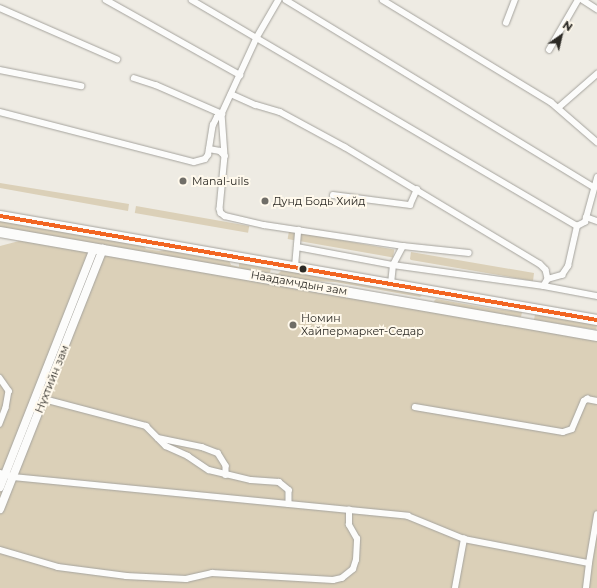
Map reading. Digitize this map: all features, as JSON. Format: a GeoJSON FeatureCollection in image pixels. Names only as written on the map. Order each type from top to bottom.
{"type":"FeatureCollection","features":[{"type":"Feature","properties":{"kind":"highway","name":"Наадамчдын зам"},"geometry":{"type":"LineString","coordinates":[[0,216],[597,320]]}},
{"type":"Feature","properties":{"kind":"highway","name":"Наадамчдын зам"},"geometry":{"type":"LineString","coordinates":[[0,232],[152,257],[597,336]]}},
{"type":"Feature","properties":{"kind":"highway"},"geometry":{"type":"LineString","coordinates":[[152,257],[154,243]]}},
{"type":"Feature","properties":{"kind":"highway"},"geometry":{"type":"LineString","coordinates":[[231,272],[235,265],[232,256]]}},
{"type":"Feature","properties":{"kind":"highway"},"geometry":{"type":"LineString","coordinates":[[277,280],[274,270],[279,264]]}},
{"type":"Feature","properties":{"kind":"highway"},"geometry":{"type":"LineString","coordinates":[[429,306],[431,292]]}},
{"type":"Feature","properties":{"kind":"main road","name":"Нүхтийн зам"},"geometry":{"type":"LineString","coordinates":[[0,487],[44,398],[99,248]]}},
{"type":"Feature","properties":{"kind":"main road","name":"Нүхтийн зам"},"geometry":{"type":"LineString","coordinates":[[0,508],[6,475],[99,248]]}},
{"type":"Feature","properties":{"kind":"street"},"geometry":{"type":"LineString","coordinates":[[106,0],[240,75]]}},
{"type":"Feature","properties":{"kind":"street"},"geometry":{"type":"LineString","coordinates":[[192,0],[577,226]]}},
{"type":"Feature","properties":{"kind":"street"},"geometry":{"type":"LineString","coordinates":[[279,0],[257,38],[222,114],[225,156],[220,210],[221,213],[248,222],[402,246],[469,253]]}},
{"type":"Feature","properties":{"kind":"street"},"geometry":{"type":"LineString","coordinates":[[286,0],[594,187]]}},
{"type":"Feature","properties":{"kind":"street"},"geometry":{"type":"LineString","coordinates":[[383,0],[551,102],[597,142]]}},
{"type":"Feature","properties":{"kind":"street"},"geometry":{"type":"LineString","coordinates":[[506,23],[515,0]]}},
{"type":"Feature","properties":{"kind":"street"},"geometry":{"type":"LineString","coordinates":[[549,50],[578,0]]}},
{"type":"Feature","properties":{"kind":"street"},"geometry":{"type":"LineString","coordinates":[[583,0],[597,9]]}},
{"type":"Feature","properties":{"kind":"street"},"geometry":{"type":"LineString","coordinates":[[0,8],[117,59]]}},
{"type":"Feature","properties":{"kind":"street"},"geometry":{"type":"LineString","coordinates":[[0,70],[81,86]]}},
{"type":"Feature","properties":{"kind":"street"},"geometry":{"type":"LineString","coordinates":[[558,108],[597,74]]}},
{"type":"Feature","properties":{"kind":"street"},"geometry":{"type":"LineString","coordinates":[[134,78],[156,85],[222,114]]}},
{"type":"Feature","properties":{"kind":"street"},"geometry":{"type":"LineString","coordinates":[[231,94],[256,105],[280,112],[417,189],[540,264],[546,270],[548,279],[544,286]]}},
{"type":"Feature","properties":{"kind":"street"},"geometry":{"type":"LineString","coordinates":[[0,112],[194,162],[205,159],[209,149],[213,125],[217,117],[222,114]]}},
{"type":"Feature","properties":{"kind":"street"},"geometry":{"type":"LineString","coordinates":[[209,149],[220,151],[225,156]]}},
{"type":"Feature","properties":{"kind":"street"},"geometry":{"type":"LineString","coordinates":[[548,279],[562,275],[568,266],[577,226],[581,225],[586,217],[597,178]]}},
{"type":"Feature","properties":{"kind":"street"},"geometry":{"type":"LineString","coordinates":[[333,195],[410,205],[417,189]]}},
{"type":"Feature","properties":{"kind":"street"},"geometry":{"type":"LineString","coordinates":[[586,217],[597,222]]}},
{"type":"Feature","properties":{"kind":"street"},"geometry":{"type":"LineString","coordinates":[[295,267],[298,230]]}},
{"type":"Feature","properties":{"kind":"street"},"geometry":{"type":"LineString","coordinates":[[390,284],[393,265],[402,246]]}},
{"type":"Feature","properties":{"kind":"street"},"geometry":{"type":"LineString","coordinates":[[297,247],[393,265],[544,286],[597,296]]}},
{"type":"Feature","properties":{"kind":"street"},"geometry":{"type":"LineString","coordinates":[[0,378],[9,392],[6,408],[0,424]]}},
{"type":"Feature","properties":{"kind":"street"},"geometry":{"type":"LineString","coordinates":[[44,398],[136,422],[146,426],[166,446],[188,456],[209,470],[250,480],[279,482],[288,490],[290,494],[289,504]]}},
{"type":"Feature","properties":{"kind":"street"},"geometry":{"type":"LineString","coordinates":[[415,406],[563,432],[572,429],[584,401],[587,399],[597,401]]}},
{"type":"Feature","properties":{"kind":"street"},"geometry":{"type":"LineString","coordinates":[[157,438],[202,447],[218,453],[226,466],[226,475]]}},
{"type":"Feature","properties":{"kind":"street"},"geometry":{"type":"LineString","coordinates":[[6,475],[408,516],[464,540],[589,563]]}},
{"type":"Feature","properties":{"kind":"street"},"geometry":{"type":"LineString","coordinates":[[0,550],[58,567],[120,575],[186,579],[212,573],[333,580],[342,578],[353,569],[356,560],[357,539],[349,525],[349,510]]}},
{"type":"Feature","properties":{"kind":"street"},"geometry":{"type":"LineString","coordinates":[[586,588],[597,515]]}},
{"type":"Feature","properties":{"kind":"street"},"geometry":{"type":"LineString","coordinates":[[456,588],[464,540]]}},
{"type":"Feature","properties":{"kind":"shaded area"},"geometry":{"type":"Polygon","coordinates":[[[0,183],[129,204],[128,211],[0,188],[0,183]]]}},
{"type":"Feature","properties":{"kind":"shaded area"},"geometry":{"type":"Polygon","coordinates":[[[136,206],[249,226],[248,233],[135,213],[136,206]]]}},
{"type":"Feature","properties":{"kind":"shaded area"},"geometry":{"type":"Polygon","coordinates":[[[0,220],[144,245],[146,249],[159,251],[164,250],[229,260],[231,265],[239,267],[239,262],[271,268],[270,273],[278,274],[282,270],[423,294],[420,297],[335,282],[312,281],[597,336],[597,588],[0,588],[0,246],[42,235],[0,227],[0,220]]]}},
{"type":"Feature","properties":{"kind":"shaded area"},"geometry":{"type":"Polygon","coordinates":[[[289,231],[394,250],[393,257],[288,239],[289,231]]]}},
{"type":"Feature","properties":{"kind":"shaded area"},"geometry":{"type":"Polygon","coordinates":[[[411,252],[534,273],[533,281],[411,260],[411,252]]]}},
{"type":"Feature","properties":{"kind":"shaded area"},"geometry":{"type":"Polygon","coordinates":[[[436,299],[494,309],[522,312],[521,317],[435,304],[434,301],[436,299]]]}},
{"type":"Feature","properties":{"kind":"shaded area"},"geometry":{"type":"Polygon","coordinates":[[[535,314],[597,324],[596,330],[534,320],[535,314]]]}},
{"type":"Feature","properties":{"kind":"transit line"},"geometry":{"type":"LineString","coordinates":[[0,216],[597,320]]}},
{"type":"Feature","properties":{"kind":"place","name":"Manal-uils"},"geometry":{"type":"Point","coordinates":[183,181]}},
{"type":"Feature","properties":{"kind":"place","name":"Дунд Бодь Хийд"},"geometry":{"type":"Point","coordinates":[265,201]}},
{"type":"Feature","properties":{"kind":"place","name":"Номин Хайпермаркет-Седар"},"geometry":{"type":"Point","coordinates":[293,325]}}]}
